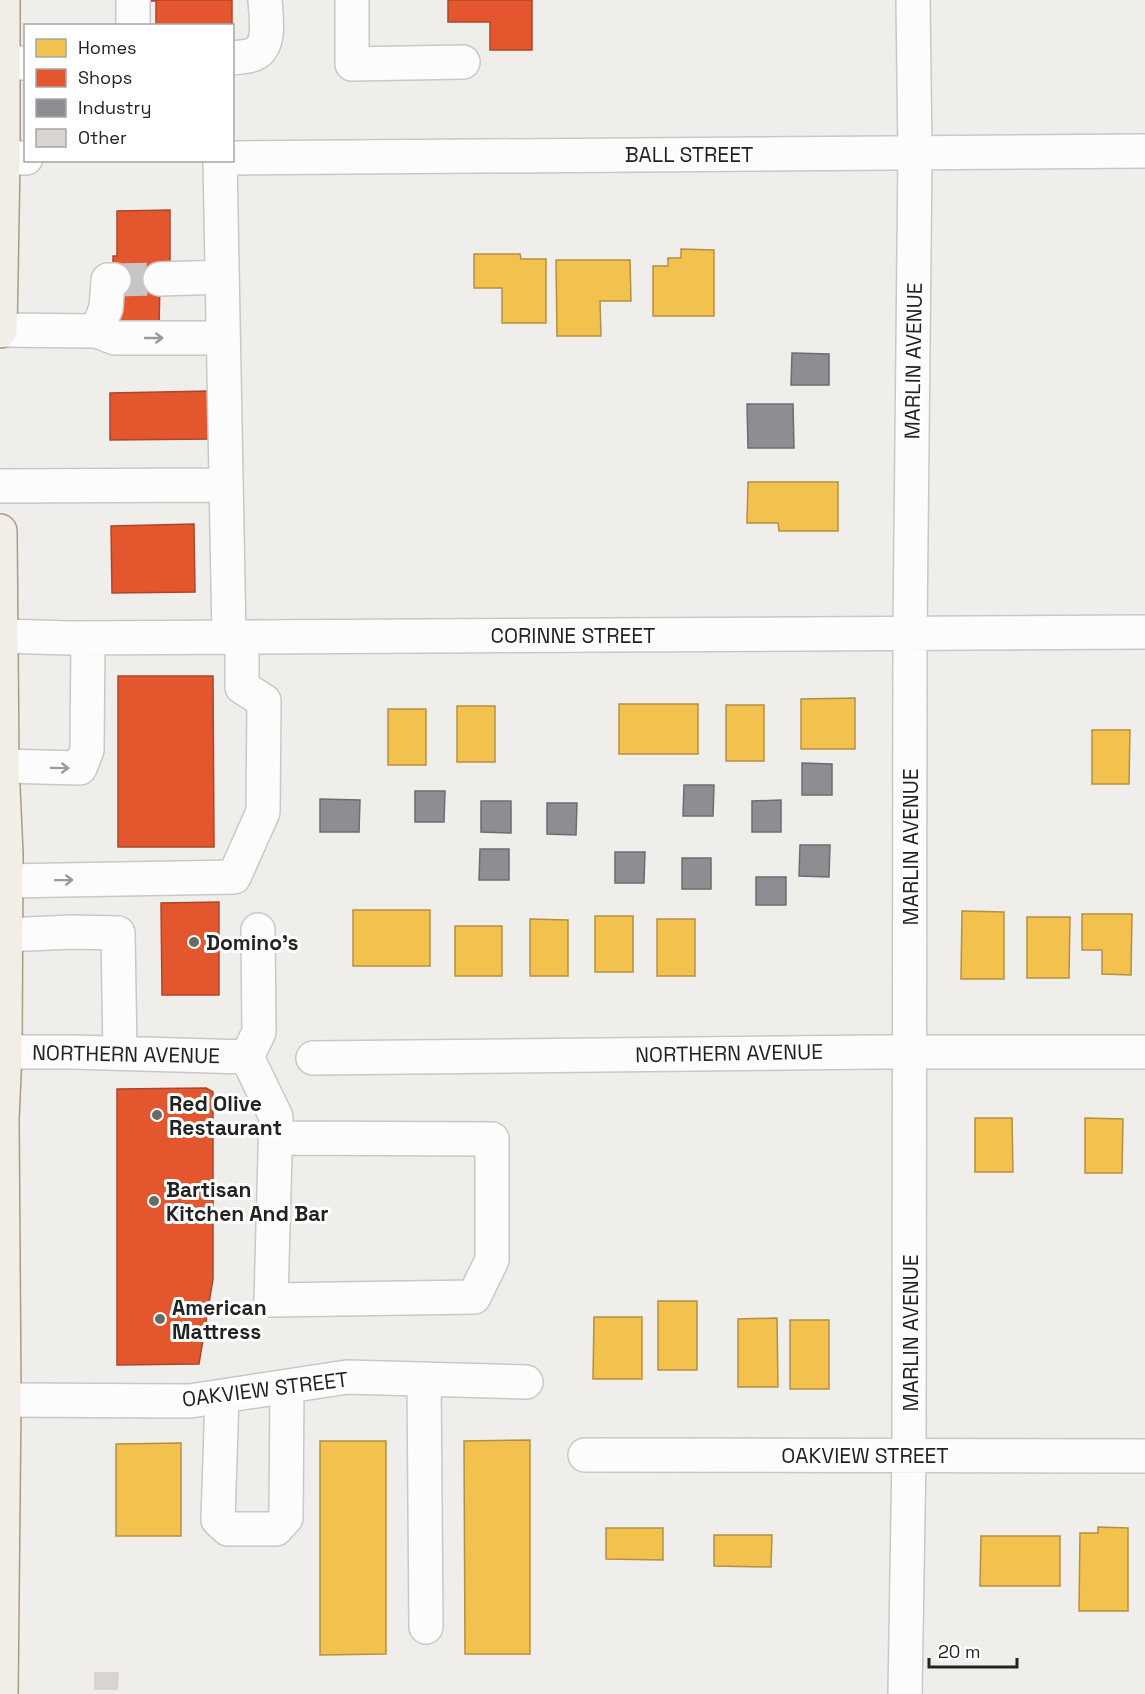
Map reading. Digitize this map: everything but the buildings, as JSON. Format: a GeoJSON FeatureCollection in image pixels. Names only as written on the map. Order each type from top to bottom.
{"type":"FeatureCollection","features":[{"type":"Feature","properties":{"kind":"main road"},"geometry":{"type":"LineString","coordinates":[[0,331],[1,220],[14,158],[2,106],[14,63],[3,0]]}},
{"type":"Feature","properties":{"kind":"main road"},"geometry":{"type":"LineString","coordinates":[[0,531],[4,863],[1,1120],[4,1400],[1,1694]]}},
{"type":"Feature","properties":{"kind":"street"},"geometry":{"type":"LineString","coordinates":[[133,0],[133,24]]}},
{"type":"Feature","properties":{"kind":"street"},"geometry":{"type":"LineString","coordinates":[[234,58],[254,55],[263,48],[266,36],[266,0]]}},
{"type":"Feature","properties":{"kind":"street"},"geometry":{"type":"LineString","coordinates":[[352,0],[352,64],[463,62]]}},
{"type":"Feature","properties":{"kind":"street","name":"MARLIN AVENUE"},"geometry":{"type":"LineString","coordinates":[[905,1694],[909,1455],[910,633],[915,154],[913,0]]}},
{"type":"Feature","properties":{"kind":"street","name":"BALL STREET"},"geometry":{"type":"LineString","coordinates":[[234,158],[1145,151]]}},
{"type":"Feature","properties":{"kind":"street"},"geometry":{"type":"LineString","coordinates":[[4,863],[234,877],[263,812],[264,701],[242,687],[235,637],[226,485],[220,162]]}},
{"type":"Feature","properties":{"kind":"street"},"geometry":{"type":"LineString","coordinates":[[160,279],[222,277]]}},
{"type":"Feature","properties":{"kind":"street"},"geometry":{"type":"LineString","coordinates":[[98,330],[106,308],[108,280],[114,280]]}},
{"type":"Feature","properties":{"kind":"street"},"geometry":{"type":"LineString","coordinates":[[0,331],[98,330],[115,338],[223,338]]}},
{"type":"Feature","properties":{"kind":"street"},"geometry":{"type":"LineString","coordinates":[[0,486],[226,485]]}},
{"type":"Feature","properties":{"kind":"street","name":"CORINNE STREET"},"geometry":{"type":"LineString","coordinates":[[1,636],[88,638],[1145,632]]}},
{"type":"Feature","properties":{"kind":"street"},"geometry":{"type":"LineString","coordinates":[[2,766],[80,768],[87,750],[88,638]]}},
{"type":"Feature","properties":{"kind":"street"},"geometry":{"type":"LineString","coordinates":[[258,930],[260,1032],[247,1057],[276,1117],[275,1138],[271,1300],[474,1297],[492,1260],[492,1139],[275,1138]]}},
{"type":"Feature","properties":{"kind":"street"},"geometry":{"type":"LineString","coordinates":[[3,954],[72,932],[118,933],[120,1053]]}},
{"type":"Feature","properties":{"kind":"street","name":"NORTHERN AVENUE"},"geometry":{"type":"LineString","coordinates":[[2,1051],[247,1057]]}},
{"type":"Feature","properties":{"kind":"street","name":"NORTHERN AVENUE"},"geometry":{"type":"LineString","coordinates":[[313,1058],[1145,1052]]}},
{"type":"Feature","properties":{"kind":"street","name":"OAKVIEW STREET"},"geometry":{"type":"LineString","coordinates":[[4,1400],[190,1401],[347,1377],[526,1382]]}},
{"type":"Feature","properties":{"kind":"street"},"geometry":{"type":"LineString","coordinates":[[424,1379],[426,1627]]}},
{"type":"Feature","properties":{"kind":"street"},"geometry":{"type":"LineString","coordinates":[[222,1396],[218,1520],[228,1529],[276,1529],[286,1518],[288,1386]]}},
{"type":"Feature","properties":{"kind":"street","name":"OAKVIEW STREET"},"geometry":{"type":"LineString","coordinates":[[585,1455],[1145,1456]]}},
{"type":"Feature","properties":{"kind":"tunnel"},"geometry":{"type":"LineString","coordinates":[[114,280],[160,279]]}},
{"type":"Feature","properties":{"kind":"place","name":"Domino's"},"geometry":{"type":"Point","coordinates":[194,942]}},
{"type":"Feature","properties":{"kind":"place","name":"Red Olive Restaurant"},"geometry":{"type":"Point","coordinates":[157,1115]}},
{"type":"Feature","properties":{"kind":"place","name":"Bartisan Kitchen And Bar"},"geometry":{"type":"Point","coordinates":[154,1201]}},
{"type":"Feature","properties":{"kind":"place","name":"American Mattress"},"geometry":{"type":"Point","coordinates":[160,1319]}}]}
